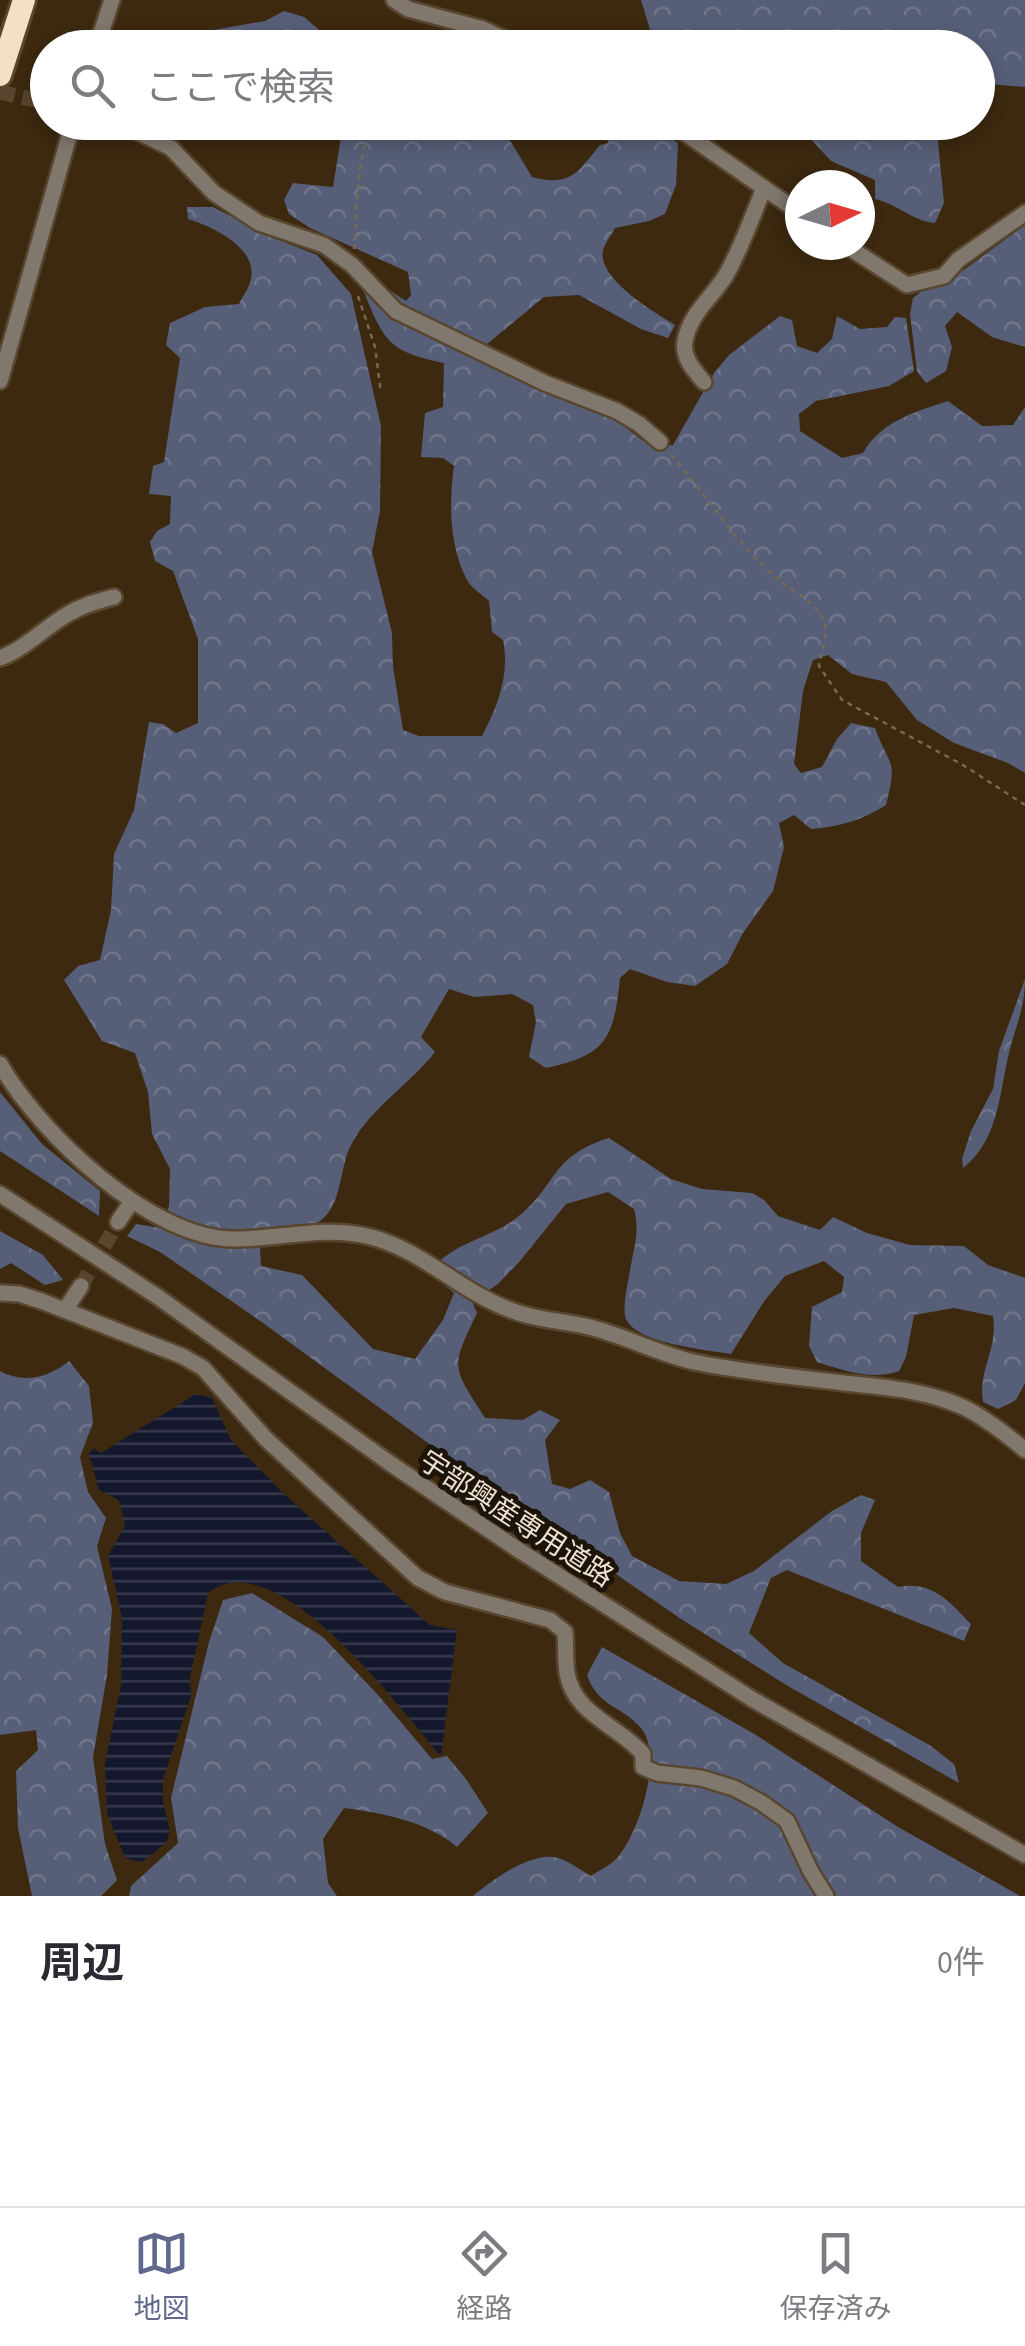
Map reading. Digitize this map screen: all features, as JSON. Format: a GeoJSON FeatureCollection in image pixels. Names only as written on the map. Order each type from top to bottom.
{"type":"FeatureCollection","features":[{"type":"Feature","properties":{"kind":"highway"},"geometry":{"type":"LineString","coordinates":[[0,75],[24,0]]}},
{"type":"Feature","properties":{"kind":"street"},"geometry":{"type":"LineString","coordinates":[[102,30],[112,0]]}},
{"type":"Feature","properties":{"kind":"street"},"geometry":{"type":"LineString","coordinates":[[394,0],[408,10],[483,30]]}},
{"type":"Feature","properties":{"kind":"street"},"geometry":{"type":"LineString","coordinates":[[0,381],[68,140]]}},
{"type":"Feature","properties":{"kind":"street"},"geometry":{"type":"LineString","coordinates":[[155,140],[171,148],[214,193],[259,222],[334,251],[396,311],[545,383],[618,411],[660,442]]}},
{"type":"Feature","properties":{"kind":"street"},"geometry":{"type":"LineString","coordinates":[[695,140],[785,203]]}},
{"type":"Feature","properties":{"kind":"street"},"geometry":{"type":"LineString","coordinates":[[704,382],[685,356],[684,343],[698,309],[724,279],[735,258],[764,188]]}},
{"type":"Feature","properties":{"kind":"street"},"geometry":{"type":"LineString","coordinates":[[868,260],[907,285],[944,276],[958,260],[1025,213]]}},
{"type":"Feature","properties":{"kind":"street"},"geometry":{"type":"LineString","coordinates":[[0,658],[68,613],[114,597]]}},
{"type":"Feature","properties":{"kind":"street"},"geometry":{"type":"LineString","coordinates":[[0,1064],[31,1110],[132,1201],[154,1216],[206,1238],[327,1232],[373,1237],[397,1245],[495,1306],[591,1327],[690,1361],[896,1388],[935,1398],[964,1408],[1025,1450]]}},
{"type":"Feature","properties":{"kind":"street","name":"宇部興産専用道路"},"geometry":{"type":"LineString","coordinates":[[0,1194],[158,1297],[517,1549],[752,1699],[1025,1855]]}},
{"type":"Feature","properties":{"kind":"street"},"geometry":{"type":"LineString","coordinates":[[118,1222],[132,1201]]}},
{"type":"Feature","properties":{"kind":"street"},"geometry":{"type":"LineString","coordinates":[[64,1310],[81,1286]]}},
{"type":"Feature","properties":{"kind":"street"},"geometry":{"type":"LineString","coordinates":[[0,1293],[18,1294],[64,1310],[203,1368],[266,1439],[418,1578],[445,1592],[550,1620],[565,1632],[567,1671],[579,1703],[631,1740],[643,1754],[643,1767],[734,1788],[786,1821],[826,1896]]}},
{"type":"Feature","properties":{"kind":"path"},"geometry":{"type":"LineString","coordinates":[[660,442],[743,544],[822,617],[827,632],[820,666],[842,700],[963,765],[1025,806]]}},
{"type":"Feature","properties":{"kind":"green space"},"geometry":{"type":"Polygon","coordinates":[[[641,0],[1025,0],[1025,87],[995,84],[995,30],[650,30],[641,0]]]}},
{"type":"Feature","properties":{"kind":"green space"},"geometry":{"type":"Polygon","coordinates":[[[284,11],[304,17],[319,30],[213,30],[265,21],[284,11]]]}},
{"type":"Feature","properties":{"kind":"green space"},"geometry":{"type":"Polygon","coordinates":[[[341,140],[509,140],[532,177],[545,180],[572,175],[608,140],[678,143],[676,185],[665,214],[615,228],[603,250],[609,272],[618,283],[675,325],[668,338],[641,329],[579,295],[544,297],[487,344],[488,363],[567,401],[612,417],[651,447],[673,445],[714,373],[729,355],[780,316],[792,320],[797,346],[817,353],[832,339],[837,316],[860,329],[887,327],[895,317],[906,318],[914,371],[889,386],[816,401],[799,414],[800,431],[842,458],[863,453],[879,433],[900,419],[948,401],[982,426],[1013,425],[1025,407],[1025,773],[954,743],[917,720],[886,682],[852,674],[828,655],[813,660],[803,691],[794,764],[801,773],[822,767],[851,723],[875,728],[892,770],[886,805],[831,827],[811,829],[794,815],[779,823],[784,847],[773,891],[727,964],[695,986],[667,982],[630,969],[620,978],[614,1016],[604,1041],[582,1057],[546,1068],[529,1057],[536,1022],[533,1005],[512,994],[474,997],[449,989],[421,1037],[435,1052],[360,1130],[348,1152],[337,1195],[327,1214],[306,1227],[259,1231],[261,1266],[302,1275],[373,1349],[415,1359],[443,1320],[454,1293],[430,1273],[438,1263],[458,1248],[515,1219],[564,1163],[589,1145],[609,1138],[671,1179],[702,1189],[752,1193],[778,1216],[820,1230],[833,1217],[867,1233],[910,1245],[964,1246],[988,1265],[1025,1278],[1025,1383],[1016,1400],[998,1409],[983,1402],[982,1390],[993,1339],[993,1316],[954,1308],[914,1315],[906,1357],[899,1371],[889,1374],[858,1373],[817,1362],[809,1346],[812,1307],[842,1292],[844,1277],[824,1261],[785,1276],[731,1354],[688,1347],[641,1333],[625,1316],[636,1217],[634,1209],[608,1192],[566,1204],[498,1284],[472,1301],[477,1313],[459,1357],[461,1377],[485,1418],[523,1420],[540,1410],[560,1420],[545,1440],[552,1484],[570,1489],[590,1480],[609,1492],[620,1533],[632,1556],[679,1581],[726,1584],[754,1571],[832,1511],[861,1495],[875,1500],[861,1533],[861,1561],[898,1587],[921,1587],[947,1600],[971,1624],[964,1641],[787,1570],[771,1578],[749,1633],[783,1663],[931,1746],[954,1764],[959,1783],[788,1686],[681,1619],[461,1467],[256,1318],[160,1252],[127,1236],[136,1224],[161,1228],[169,1206],[170,1169],[152,1134],[148,1092],[135,1053],[102,1041],[64,980],[78,966],[100,960],[111,910],[114,854],[134,810],[149,722],[163,724],[176,733],[198,723],[198,639],[173,571],[155,561],[150,542],[157,531],[170,524],[171,496],[149,494],[153,466],[164,462],[180,358],[166,345],[170,323],[205,307],[239,304],[249,285],[251,270],[242,249],[209,227],[188,219],[187,207],[213,207],[317,255],[351,294],[381,426],[380,511],[372,552],[392,633],[403,730],[419,736],[482,736],[504,678],[503,640],[492,632],[489,601],[468,581],[456,551],[451,509],[454,466],[443,458],[421,457],[425,413],[443,407],[444,363],[412,354],[391,342],[377,323],[364,292],[383,286],[406,301],[411,295],[408,272],[310,228],[289,214],[284,200],[293,183],[333,187],[341,140]]]}},
{"type":"Feature","properties":{"kind":"green space"},"geometry":{"type":"Polygon","coordinates":[[[812,140],[938,140],[944,203],[935,223],[875,199],[875,170],[852,170],[831,161],[812,140]]]}},
{"type":"Feature","properties":{"kind":"green space"},"geometry":{"type":"Polygon","coordinates":[[[1025,225],[1025,347],[992,337],[957,312],[945,326],[952,347],[946,371],[926,383],[917,371],[910,314],[913,298],[923,290],[946,283],[1025,225]]]}},
{"type":"Feature","properties":{"kind":"green space"},"geometry":{"type":"Polygon","coordinates":[[[1025,979],[1021,1012],[994,1120],[983,1146],[963,1168],[971,1131],[993,1089],[999,1051],[1025,979]]]}},
{"type":"Feature","properties":{"kind":"green space"},"geometry":{"type":"Polygon","coordinates":[[[0,1092],[42,1144],[100,1191],[99,1216],[0,1151],[0,1092]]]}},
{"type":"Feature","properties":{"kind":"green space"},"geometry":{"type":"Polygon","coordinates":[[[0,1231],[43,1255],[63,1280],[45,1285],[11,1263],[0,1269],[0,1231]]]}},
{"type":"Feature","properties":{"kind":"green space"},"geometry":{"type":"Polygon","coordinates":[[[69,1361],[89,1386],[93,1423],[80,1457],[88,1492],[106,1518],[97,1546],[112,1609],[107,1675],[93,1757],[105,1844],[117,1880],[101,1896],[32,1896],[18,1828],[16,1771],[38,1750],[36,1730],[0,1735],[0,1371],[36,1377],[69,1361]]]}},
{"type":"Feature","properties":{"kind":"green space"},"geometry":{"type":"Polygon","coordinates":[[[252,1593],[323,1637],[432,1759],[447,1756],[488,1813],[457,1847],[418,1825],[344,1808],[323,1839],[328,1883],[337,1896],[129,1896],[131,1886],[178,1843],[171,1798],[209,1642],[223,1600],[252,1593]]]}},
{"type":"Feature","properties":{"kind":"green space"},"geometry":{"type":"Polygon","coordinates":[[[602,1647],[756,1735],[898,1827],[1020,1896],[473,1896],[511,1869],[544,1857],[564,1860],[591,1876],[617,1858],[633,1831],[646,1794],[650,1757],[641,1728],[597,1694],[587,1675],[602,1647]]]}},
{"type":"Feature","properties":{"kind":"shaded area"},"geometry":{"type":"Polygon","coordinates":[[[196,1394],[212,1398],[231,1440],[285,1495],[430,1625],[457,1630],[441,1756],[368,1670],[301,1609],[267,1589],[236,1583],[208,1593],[190,1677],[191,1696],[163,1779],[163,1802],[170,1832],[166,1843],[142,1862],[125,1858],[107,1813],[105,1765],[121,1684],[122,1618],[108,1556],[125,1526],[119,1500],[99,1490],[89,1454],[94,1448],[101,1453],[196,1394]]]}},
{"type":"Feature","properties":{"kind":"tunnel"},"geometry":{"type":"LineString","coordinates":[[0,92],[30,99]]}},
{"type":"Feature","properties":{"kind":"tunnel"},"geometry":{"type":"LineString","coordinates":[[81,1286],[118,1222]]}}]}
